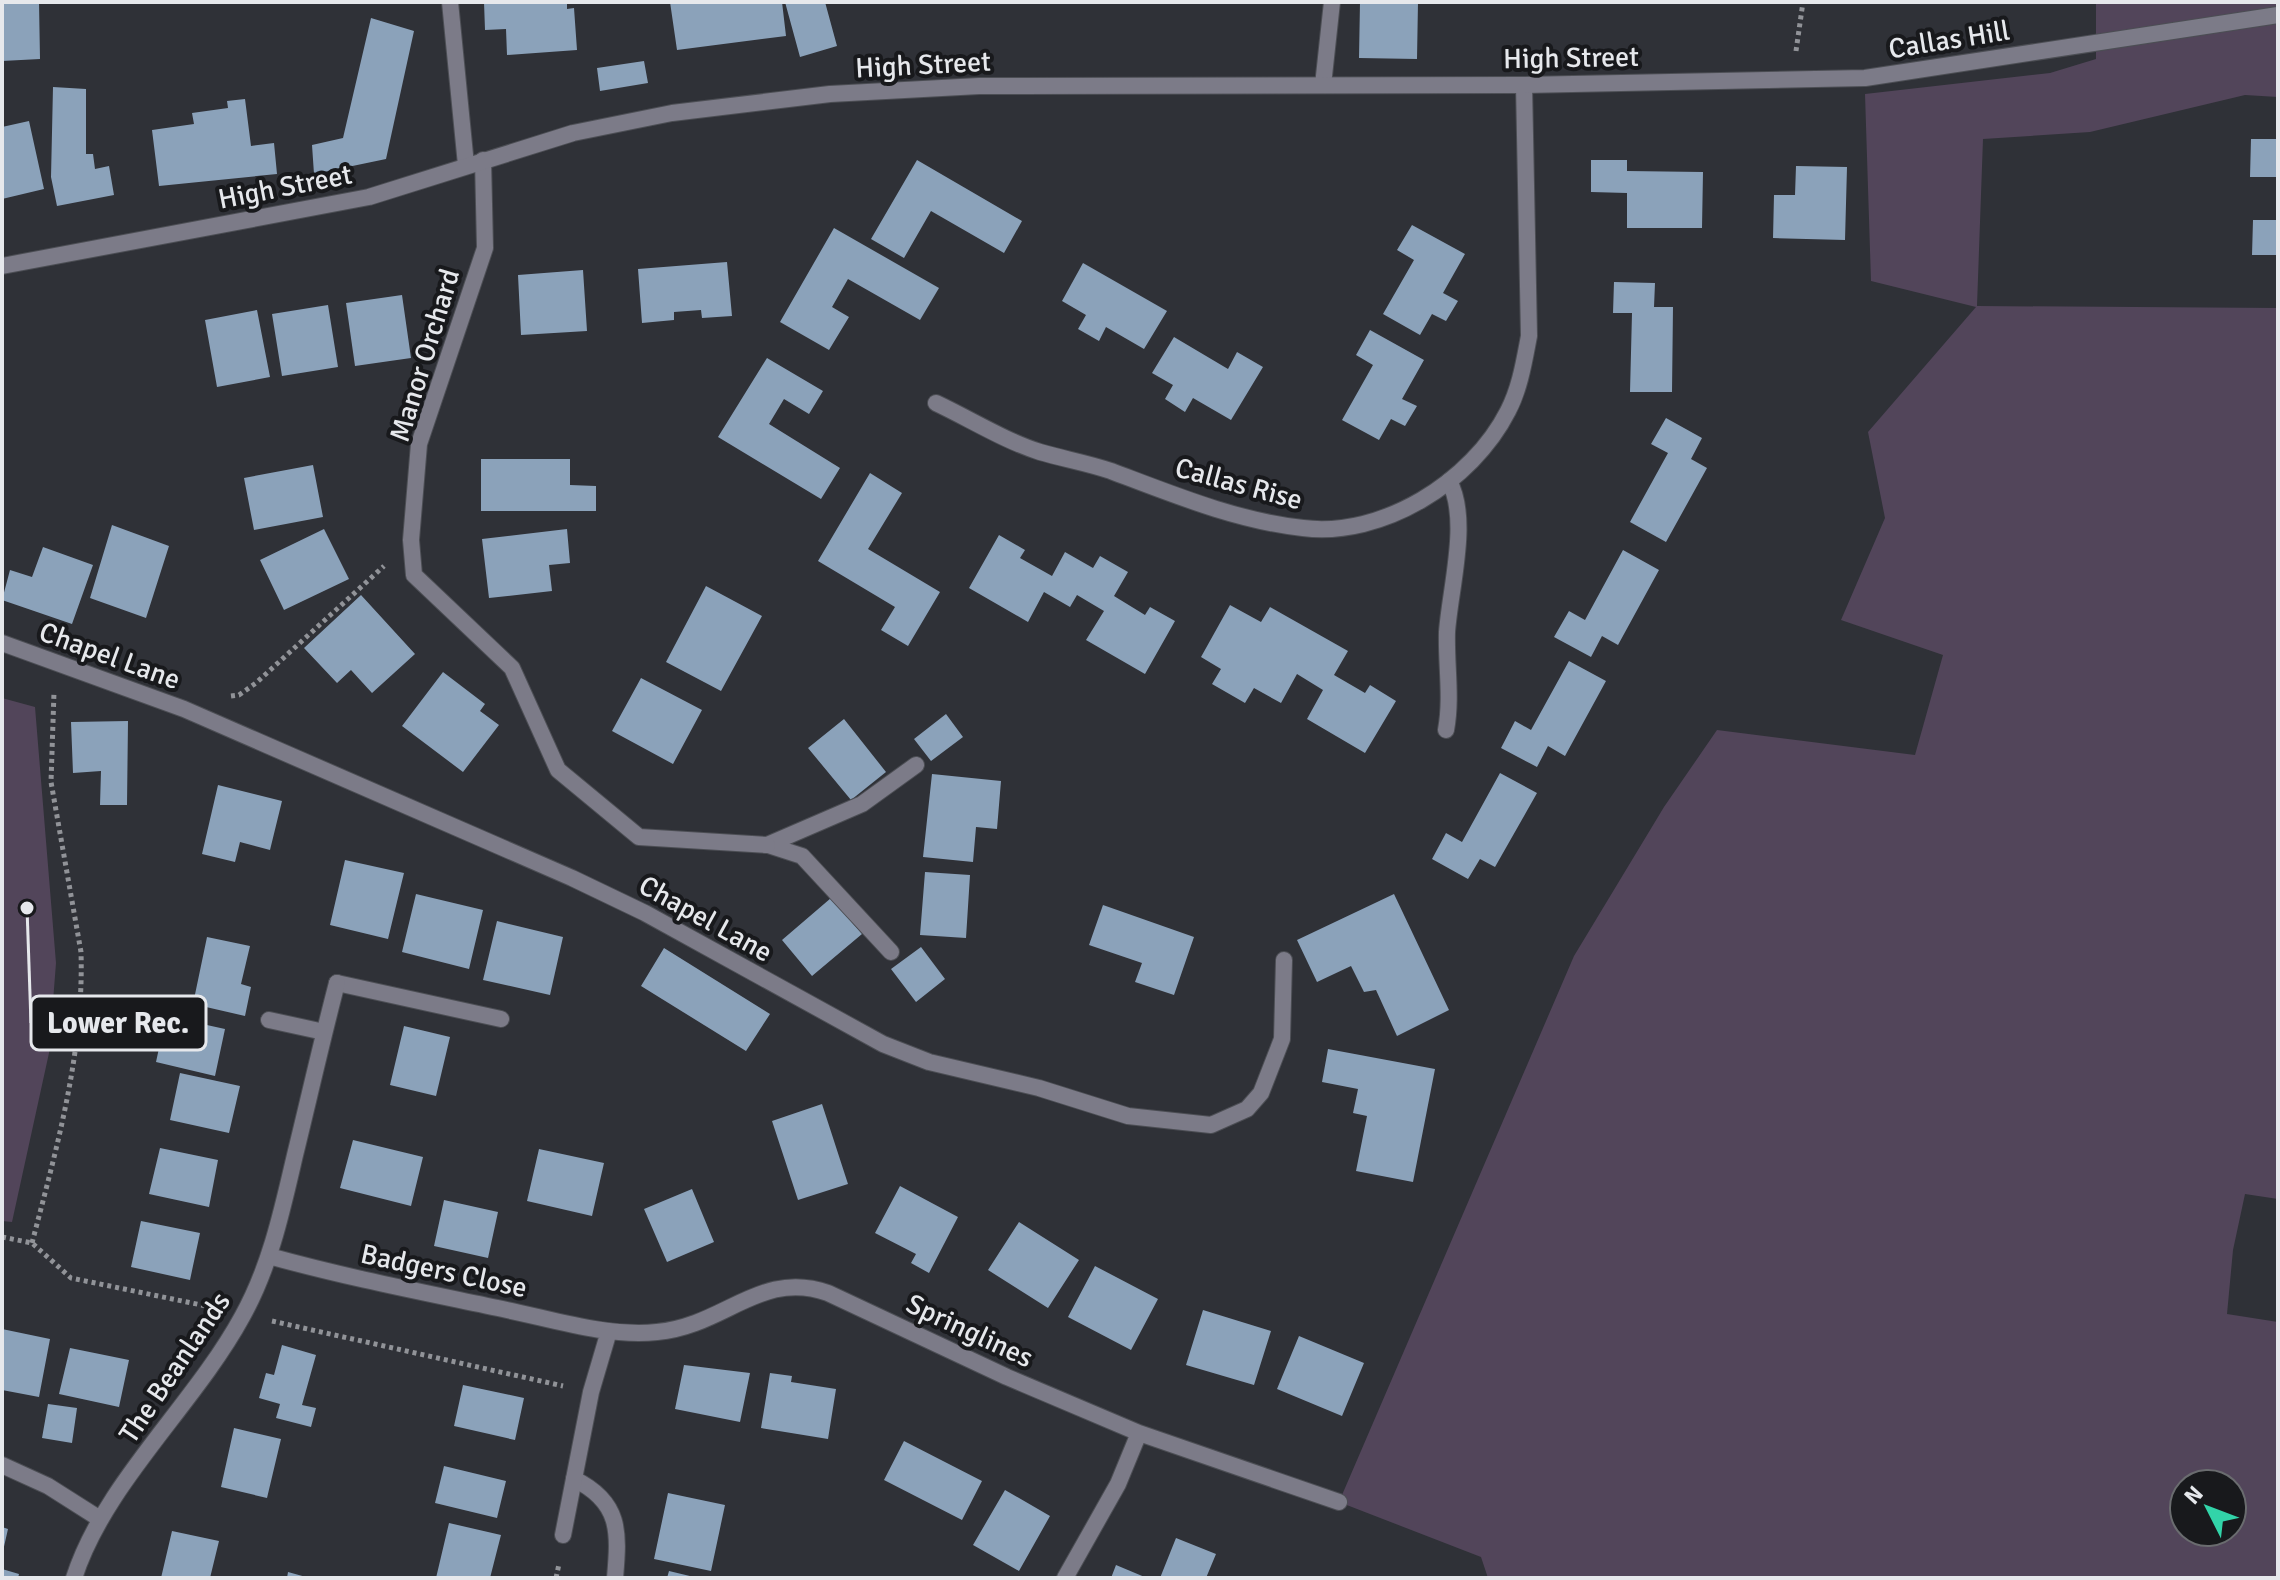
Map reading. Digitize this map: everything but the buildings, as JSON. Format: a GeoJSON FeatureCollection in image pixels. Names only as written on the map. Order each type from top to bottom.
{"type":"FeatureCollection","features":[{"type":"Feature","properties":{"kind":"street","name":"Manor Orchard"},"geometry":{"type":"LineString","coordinates":[[450,2],[485,248],[419,444],[411,540],[414,575],[512,668],[558,770],[639,837],[767,845]]}},
{"type":"Feature","properties":{"kind":"street"},"geometry":{"type":"LineString","coordinates":[[1323,85],[1332,2]]}},
{"type":"Feature","properties":{"kind":"street","name":"Callas Hill"},"geometry":{"type":"LineString","coordinates":[[1865,78],[2278,15]]}},
{"type":"Feature","properties":{"kind":"street","name":"High Street"},"geometry":{"type":"LineString","coordinates":[[2,266],[369,197],[573,133],[672,113],[830,94],[979,86],[1524,85],[1865,78]]}},
{"type":"Feature","properties":{"kind":"street","name":"Callas Rise"},"geometry":{"type":"LineString","coordinates":[[936,403],[1038,451],[1096,466],[1247,517],[1304,529],[1349,528],[1407,508],[1449,481],[1486,443],[1507,412],[1521,376],[1529,336],[1524,85]]}},
{"type":"Feature","properties":{"kind":"street"},"geometry":{"type":"LineString","coordinates":[[1446,730],[1450,705],[1448,624],[1458,524],[1457,499],[1449,481]]}},
{"type":"Feature","properties":{"kind":"street","name":"Chapel Lane"},"geometry":{"type":"LineString","coordinates":[[2,643],[184,709],[572,878],[645,913],[883,1044],[929,1062],[1039,1088],[1128,1116],[1211,1125],[1247,1109],[1261,1093],[1282,1039],[1284,960]]}},
{"type":"Feature","properties":{"kind":"street"},"geometry":{"type":"LineString","coordinates":[[767,845],[862,804],[916,765]]}},
{"type":"Feature","properties":{"kind":"street"},"geometry":{"type":"LineString","coordinates":[[767,845],[802,856],[891,952]]}},
{"type":"Feature","properties":{"kind":"street","name":"The Beanlands"},"geometry":{"type":"LineString","coordinates":[[74,1578],[100,1519],[205,1375],[244,1314],[269,1256],[337,983],[501,1019]]}},
{"type":"Feature","properties":{"kind":"street"},"geometry":{"type":"LineString","coordinates":[[269,1020],[324,1032]]}},
{"type":"Feature","properties":{"kind":"street","name":"Badgers Close"},"geometry":{"type":"LineString","coordinates":[[269,1256],[348,1276],[609,1331],[656,1332],[693,1326],[777,1287]]}},
{"type":"Feature","properties":{"kind":"street","name":"Springlines"},"geometry":{"type":"LineString","coordinates":[[777,1287],[807,1285],[828,1293],[1007,1377],[1139,1433],[1339,1502]]}},
{"type":"Feature","properties":{"kind":"street"},"geometry":{"type":"LineString","coordinates":[[563,1535],[591,1392],[609,1331]]}},
{"type":"Feature","properties":{"kind":"street"},"geometry":{"type":"LineString","coordinates":[[1065,1578],[1118,1484],[1139,1433]]}},
{"type":"Feature","properties":{"kind":"street"},"geometry":{"type":"LineString","coordinates":[[2,1465],[48,1486],[100,1519]]}},
{"type":"Feature","properties":{"kind":"street"},"geometry":{"type":"LineString","coordinates":[[574,1479],[591,1487],[615,1518],[615,1578]]}},
{"type":"Feature","properties":{"kind":"path"},"geometry":{"type":"LineString","coordinates":[[1792,80],[1803,2]]}},
{"type":"Feature","properties":{"kind":"path"},"geometry":{"type":"LineString","coordinates":[[223,694],[239,695],[256,683],[411,540]]}},
{"type":"Feature","properties":{"kind":"path"},"geometry":{"type":"LineString","coordinates":[[32,1243],[67,1104],[80,1017],[81,952],[50,763],[57,664]]}},
{"type":"Feature","properties":{"kind":"path"},"geometry":{"type":"LineString","coordinates":[[2,1237],[32,1243],[71,1278],[591,1392]]}},
{"type":"Feature","properties":{"kind":"shaded area"},"geometry":{"type":"Polygon","coordinates":[[[2096,2],[2278,2],[2278,97],[2245,95],[2090,132],[1983,139],[1977,306],[2278,308],[2278,1199],[2245,1194],[2233,1250],[2227,1314],[2278,1322],[2278,1578],[1488,1578],[1481,1557],[1339,1502],[1574,956],[1664,807],[1717,730],[1915,755],[1943,655],[1841,620],[1885,518],[1868,432],[1976,307],[1871,281],[1865,94],[2050,73],[2096,59],[2096,2]]]}},
{"type":"Feature","properties":{"kind":"shaded area"},"geometry":{"type":"Polygon","coordinates":[[[2,698],[35,707],[56,963],[49,1053],[12,1222],[2,1221],[2,698]]]}},
{"type":"Feature","properties":{"kind":"place","name":"Lower Rec."},"geometry":{"type":"Point","coordinates":[27,908]}}]}
